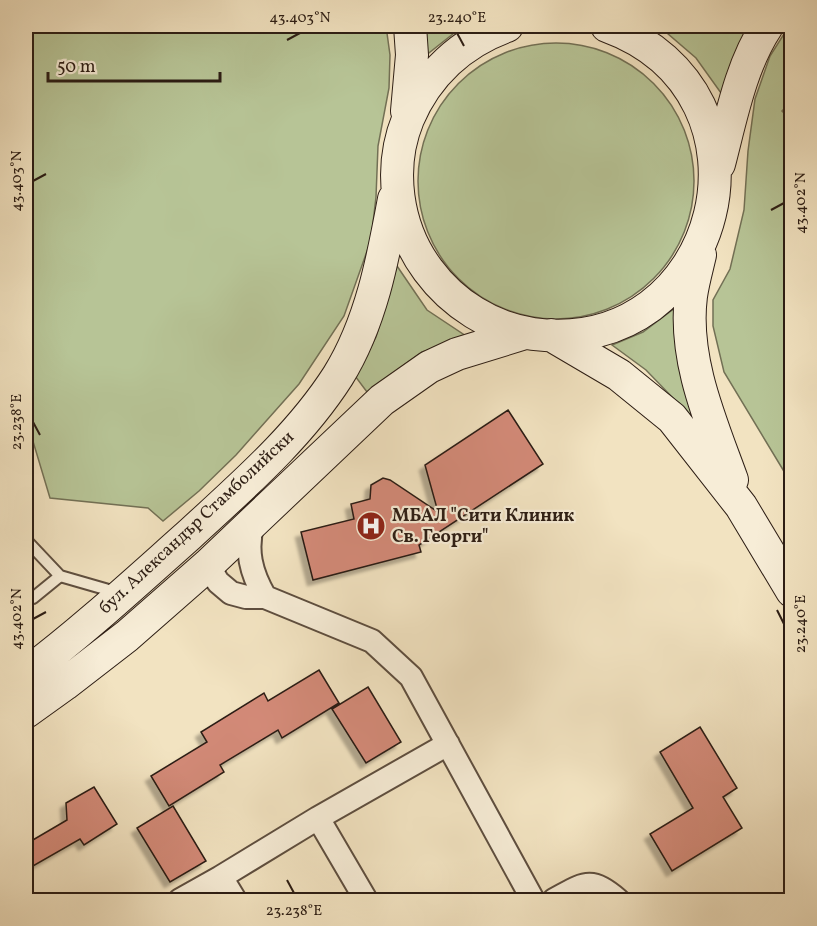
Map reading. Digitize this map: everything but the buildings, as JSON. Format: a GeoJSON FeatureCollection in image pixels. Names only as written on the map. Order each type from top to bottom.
{"type":"FeatureCollection","features":[{"type":"Feature","properties":{"kind":"main road"},"geometry":{"type":"LineString","coordinates":[[410,26],[412,55],[406,124],[399,153],[397,182],[399,203],[412,244],[435,280],[467,308],[505,327],[538,334],[591,332],[619,322],[645,308],[668,289],[688,266],[706,231]]}},
{"type":"Feature","properties":{"kind":"main road"},"geometry":{"type":"LineString","coordinates":[[406,124],[415,104],[440,69],[473,41],[507,26]]}},
{"type":"Feature","properties":{"kind":"main road"},"geometry":{"type":"LineString","coordinates":[[607,26],[636,38],[652,49],[666,60],[689,89],[703,113],[711,139],[716,176]]}},
{"type":"Feature","properties":{"kind":"main road"},"geometry":{"type":"LineString","coordinates":[[741,506],[697,378],[690,327],[691,296],[711,213],[716,176],[739,91],[758,40],[767,26]]}},
{"type":"Feature","properties":{"kind":"main road","name":"бул. Александър Стамболийски"},"geometry":{"type":"LineString","coordinates":[[33,686],[88,625],[225,502],[274,454],[305,420],[338,375],[358,336],[373,293],[397,182]]}},
{"type":"Feature","properties":{"kind":"main road"},"geometry":{"type":"LineString","coordinates":[[538,334],[619,375],[672,418],[741,506],[792,591]]}},
{"type":"Feature","properties":{"kind":"main road","name":"бул. Александър Стамболийски"},"geometry":{"type":"LineString","coordinates":[[33,686],[127,636],[208,566],[382,400],[405,382],[429,367],[457,354],[538,334]]}},
{"type":"Feature","properties":{"kind":"main road"},"geometry":{"type":"LineString","coordinates":[[208,566],[214,541],[221,528],[274,454]]}},
{"type":"Feature","properties":{"kind":"street"},"geometry":{"type":"LineString","coordinates":[[253,523],[248,542],[249,556],[257,582],[266,597]]}},
{"type":"Feature","properties":{"kind":"street"},"geometry":{"type":"LineString","coordinates":[[208,566],[218,582],[231,593],[246,597],[266,597],[372,641],[411,677],[533,900]]}},
{"type":"Feature","properties":{"kind":"street"},"geometry":{"type":"LineString","coordinates":[[180,900],[448,744]]}},
{"type":"Feature","properties":{"kind":"street"},"geometry":{"type":"LineString","coordinates":[[318,818],[366,900]]}},
{"type":"Feature","properties":{"kind":"street"},"geometry":{"type":"LineString","coordinates":[[221,878],[236,900]]}},
{"type":"Feature","properties":{"kind":"street"},"geometry":{"type":"LineString","coordinates":[[554,900],[579,887],[592,884],[605,889],[618,900]]}},
{"type":"Feature","properties":{"kind":"lane"},"geometry":{"type":"LineString","coordinates":[[26,540],[60,576],[124,594]]}},
{"type":"Feature","properties":{"kind":"lane"},"geometry":{"type":"LineString","coordinates":[[33,598],[60,576]]}},
{"type":"Feature","properties":{"kind":"green space"},"geometry":{"type":"Polygon","coordinates":[[[26,26],[386,26],[390,55],[389,88],[378,146],[371,240],[344,316],[299,384],[236,455],[199,491],[163,521],[148,508],[50,498],[26,418],[26,26]]]}},
{"type":"Feature","properties":{"kind":"green space"},"geometry":{"type":"Polygon","coordinates":[[[423,26],[463,26],[425,56],[423,26]]]}},
{"type":"Feature","properties":{"kind":"green space"},"geometry":{"type":"Polygon","coordinates":[[[751,26],[721,93],[696,58],[660,27],[751,26]]]}},
{"type":"Feature","properties":{"kind":"green space"},"geometry":{"type":"Polygon","coordinates":[[[789,26],[792,26],[791,102],[782,111],[792,121],[791,483],[724,372],[713,326],[713,300],[730,269],[744,210],[748,151],[755,99],[770,56],[789,26]]]}},
{"type":"Feature","properties":{"kind":"green space"},"geometry":{"type":"Polygon","coordinates":[[[556,43],[583,46],[609,54],[632,67],[653,84],[670,105],[683,128],[691,154],[694,181],[691,208],[683,234],[670,257],[653,278],[632,295],[609,308],[583,316],[556,319],[529,316],[503,308],[480,295],[459,278],[442,257],[429,234],[421,208],[418,181],[421,154],[429,128],[442,105],[459,84],[480,67],[503,54],[529,46],[556,43]]]}},
{"type":"Feature","properties":{"kind":"green space"},"geometry":{"type":"Polygon","coordinates":[[[397,266],[427,310],[469,338],[422,352],[367,392],[355,376],[376,337],[397,266]]]}},
{"type":"Feature","properties":{"kind":"green space"},"geometry":{"type":"Polygon","coordinates":[[[675,308],[698,424],[646,370],[612,345],[643,332],[675,308]]]}},
{"type":"Feature","properties":{"kind":"place","name":"МБАЛ \"Сити Клиник Св. Георги\""},"geometry":{"type":"Point","coordinates":[371,526]}}]}
